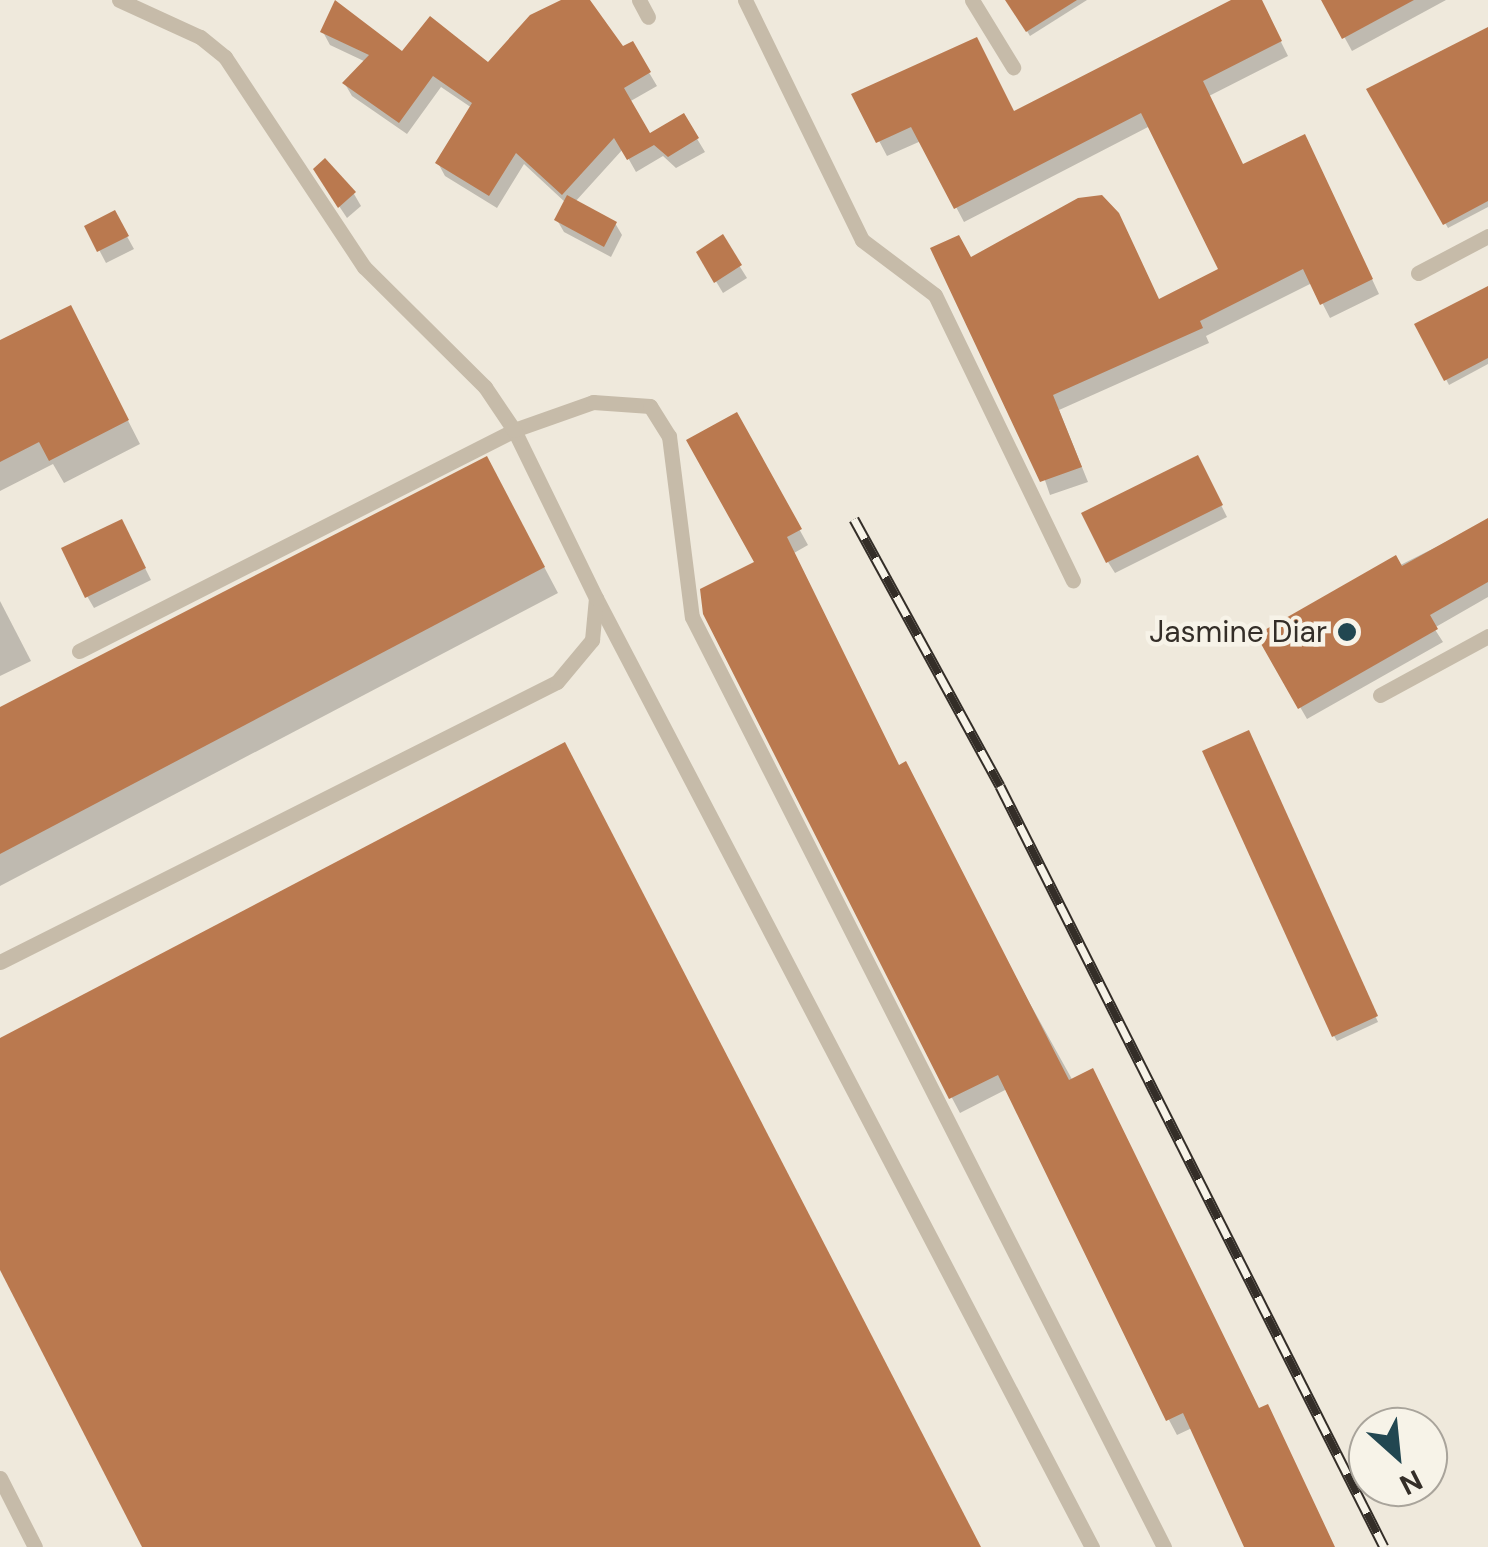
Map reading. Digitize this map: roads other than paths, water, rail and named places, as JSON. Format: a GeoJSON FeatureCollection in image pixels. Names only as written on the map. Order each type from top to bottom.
{"type":"FeatureCollection","features":[{"type":"Feature","properties":{"kind":"lane"},"geometry":{"type":"LineString","coordinates":[[118,0],[200,37],[225,58],[364,266],[485,386],[514,430],[596,598],[1092,1547]]}},
{"type":"Feature","properties":{"kind":"lane"},"geometry":{"type":"LineString","coordinates":[[638,0],[648,16]]}},
{"type":"Feature","properties":{"kind":"lane"},"geometry":{"type":"LineString","coordinates":[[745,0],[862,240],[935,295],[1073,580]]}},
{"type":"Feature","properties":{"kind":"lane"},"geometry":{"type":"LineString","coordinates":[[972,0],[1013,67]]}},
{"type":"Feature","properties":{"kind":"lane"},"geometry":{"type":"LineString","coordinates":[[1418,273],[1488,236]]}},
{"type":"Feature","properties":{"kind":"lane"},"geometry":{"type":"LineString","coordinates":[[79,651],[514,430],[592,402],[650,406],[664,423],[692,616],[1164,1547]]}},
{"type":"Feature","properties":{"kind":"lane"},"geometry":{"type":"LineString","coordinates":[[0,962],[556,682],[592,640],[596,598]]}},
{"type":"Feature","properties":{"kind":"lane"},"geometry":{"type":"LineString","coordinates":[[1380,695],[1488,636]]}},
{"type":"Feature","properties":{"kind":"lane"},"geometry":{"type":"LineString","coordinates":[[0,1478],[35,1547]]}},
{"type":"Feature","properties":{"kind":"railway"},"geometry":{"type":"LineString","coordinates":[[854,519],[1000,786],[1384,1547]]}},
{"type":"Feature","properties":{"kind":"place","name":"Jasmine Diar"},"geometry":{"type":"Point","coordinates":[1347,632]}}]}
